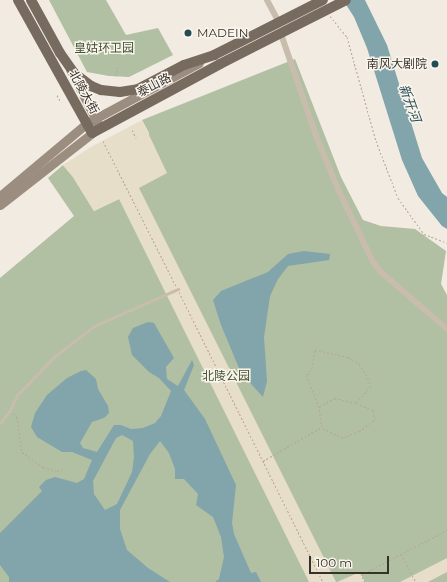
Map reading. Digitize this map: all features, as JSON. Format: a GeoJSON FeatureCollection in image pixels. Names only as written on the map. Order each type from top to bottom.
{"type":"FeatureCollection","features":[{"type":"Feature","properties":{"kind":"main road","name":"北陵大街"},"geometry":{"type":"LineString","coordinates":[[18,0],[91,121]]}},
{"type":"Feature","properties":{"kind":"main road","name":"北陵大街"},"geometry":{"type":"LineString","coordinates":[[31,0],[68,66],[96,131]]}},
{"type":"Feature","properties":{"kind":"main road","name":"泰山路"},"geometry":{"type":"LineString","coordinates":[[0,196],[91,121],[214,55],[323,0]]}},
{"type":"Feature","properties":{"kind":"main road","name":"泰山路"},"geometry":{"type":"LineString","coordinates":[[0,205],[96,131],[220,64],[346,0]]}},
{"type":"Feature","properties":{"kind":"main road"},"geometry":{"type":"LineString","coordinates":[[68,66],[91,86],[101,90],[120,92],[138,89],[184,65],[214,55]]}},
{"type":"Feature","properties":{"kind":"street"},"geometry":{"type":"LineString","coordinates":[[267,0],[280,23],[327,161],[373,262],[382,273],[447,329]]}},
{"type":"Feature","properties":{"kind":"lane"},"geometry":{"type":"LineString","coordinates":[[0,422],[10,410],[17,395],[55,356],[94,326],[178,289]]}},
{"type":"Feature","properties":{"kind":"path"},"geometry":{"type":"LineString","coordinates":[[330,9],[347,37],[376,141],[398,198],[424,234],[447,243]]}},
{"type":"Feature","properties":{"kind":"path"},"geometry":{"type":"LineString","coordinates":[[116,76],[118,67]]}},
{"type":"Feature","properties":{"kind":"path"},"geometry":{"type":"LineString","coordinates":[[57,96],[61,102]]}},
{"type":"Feature","properties":{"kind":"path"},"geometry":{"type":"LineString","coordinates":[[132,130],[136,138]]}},
{"type":"Feature","properties":{"kind":"path"},"geometry":{"type":"LineString","coordinates":[[103,140],[323,582]]}},
{"type":"Feature","properties":{"kind":"path"},"geometry":{"type":"LineString","coordinates":[[322,427],[319,407],[307,375],[312,368],[315,350],[348,357],[358,364],[366,374],[371,386],[355,403]]}},
{"type":"Feature","properties":{"kind":"path"},"geometry":{"type":"LineString","coordinates":[[319,407],[335,398],[355,403],[373,410],[375,420],[360,431],[343,438],[322,427]]}},
{"type":"Feature","properties":{"kind":"path"},"geometry":{"type":"LineString","coordinates":[[10,410],[17,417],[22,452],[43,467],[57,471],[63,470]]}},
{"type":"Feature","properties":{"kind":"path"},"geometry":{"type":"LineString","coordinates":[[263,462],[322,427]]}},
{"type":"Feature","properties":{"kind":"path"},"geometry":{"type":"LineString","coordinates":[[365,582],[361,575],[447,530]]}},
{"type":"Feature","properties":{"kind":"path"},"geometry":{"type":"LineString","coordinates":[[401,554],[416,582]]}},
{"type":"Feature","properties":{"kind":"green space","name":"皇姑环卫园"},"geometry":{"type":"Polygon","coordinates":[[[49,0],[106,0],[126,35],[158,28],[173,55],[129,77],[109,76],[87,72],[49,0]]]}},
{"type":"Feature","properties":{"kind":"green space","name":"北陵公园"},"geometry":{"type":"Polygon","coordinates":[[[295,59],[341,177],[363,220],[381,226],[415,229],[446,251],[441,284],[447,295],[447,582],[0,582],[0,278],[74,216],[48,178],[63,165],[73,177],[94,211],[119,199],[149,133],[142,120],[295,59]]]}},
{"type":"Feature","properties":{"kind":"shaded area"},"geometry":{"type":"Polygon","coordinates":[[[142,120],[167,173],[139,188],[336,582],[309,582],[119,199],[94,211],[73,177],[63,165],[91,147],[142,120]]]}},
{"type":"Feature","properties":{"kind":"shaded area"},"geometry":{"type":"Polygon","coordinates":[[[447,558],[447,572],[428,582],[400,582],[447,558]]]}},
{"type":"Feature","properties":{"kind":"shaded area"},"geometry":{"type":"Polygon","coordinates":[[[360,572],[365,582],[337,582],[360,572]]]}},
{"type":"Feature","properties":{"kind":"water"},"geometry":{"type":"Polygon","coordinates":[[[343,0],[365,0],[387,45],[422,158],[442,193],[447,197],[447,229],[442,226],[418,196],[402,160],[367,48],[354,17],[343,0]]]}},
{"type":"Feature","properties":{"kind":"water"},"geometry":{"type":"Polygon","coordinates":[[[304,251],[330,254],[329,260],[288,266],[278,279],[270,296],[264,337],[267,381],[263,397],[241,373],[221,325],[213,300],[221,291],[268,272],[288,254],[304,251]]]}},
{"type":"Feature","properties":{"kind":"water"},"geometry":{"type":"Polygon","coordinates":[[[148,322],[154,323],[174,358],[166,367],[167,379],[178,386],[192,360],[194,365],[184,390],[205,419],[236,485],[232,523],[234,534],[251,573],[256,572],[261,582],[215,582],[219,579],[224,557],[221,537],[213,517],[196,505],[198,494],[184,479],[175,479],[175,469],[169,453],[160,441],[150,454],[120,510],[120,529],[127,550],[148,568],[170,582],[9,582],[9,577],[0,565],[0,533],[42,491],[39,487],[46,480],[55,477],[77,483],[84,479],[92,460],[72,452],[62,452],[37,437],[31,427],[35,413],[47,395],[67,378],[81,371],[86,370],[96,379],[98,389],[108,406],[109,413],[104,418],[92,422],[80,443],[83,448],[97,452],[114,425],[121,425],[131,429],[143,428],[155,423],[161,416],[171,391],[159,378],[149,372],[132,355],[128,337],[133,328],[148,322]],[[122,435],[116,438],[93,481],[94,494],[105,510],[117,504],[132,472],[134,457],[133,441],[122,435]]]}},
{"type":"Feature","properties":{"kind":"place","name":"MADEIN"},"geometry":{"type":"Point","coordinates":[188,33]}},
{"type":"Feature","properties":{"kind":"place","name":"南风大剧院"},"geometry":{"type":"Point","coordinates":[435,64]}},
{"type":"Feature","properties":{"kind":"water label","name":"新开河"},"geometry":{"type":"Point","coordinates":[410,103]}}]}
